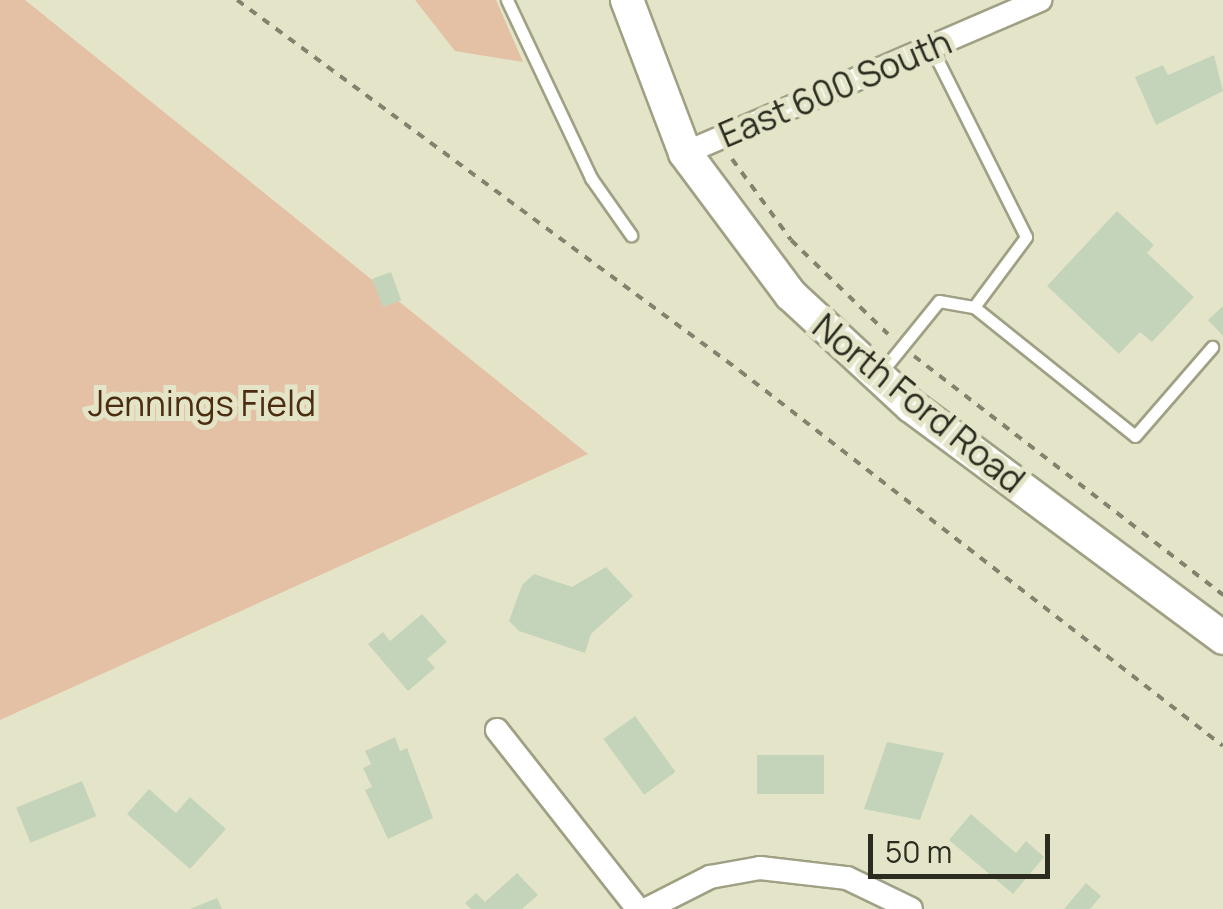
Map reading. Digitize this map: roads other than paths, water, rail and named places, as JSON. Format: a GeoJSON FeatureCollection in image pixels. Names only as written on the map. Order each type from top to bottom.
{"type":"FeatureCollection","features":[{"type":"Feature","properties":{"kind":"main road","name":"North Ford Road"},"geometry":{"type":"LineString","coordinates":[[622,2],[684,152],[790,295],[877,378],[1223,638]]}},
{"type":"Feature","properties":{"kind":"street","name":"East 600 South"},"geometry":{"type":"LineString","coordinates":[[684,152],[1041,0]]}},
{"type":"Feature","properties":{"kind":"street"},"geometry":{"type":"LineString","coordinates":[[497,730],[638,909]]}},
{"type":"Feature","properties":{"kind":"street"},"geometry":{"type":"LineString","coordinates":[[647,909],[710,877],[760,868],[848,878],[911,909]]}},
{"type":"Feature","properties":{"kind":"lane"},"geometry":{"type":"LineString","coordinates":[[507,0],[591,178],[631,235]]}},
{"type":"Feature","properties":{"kind":"lane"},"geometry":{"type":"LineString","coordinates":[[931,48],[1026,236],[974,307]]}},
{"type":"Feature","properties":{"kind":"lane"},"geometry":{"type":"LineString","coordinates":[[877,378],[899,344],[939,301],[974,307],[1135,436],[1212,346]]}},
{"type":"Feature","properties":{"kind":"park label","name":"Jennings Field"},"geometry":{"type":"Point","coordinates":[202,403]}}]}
